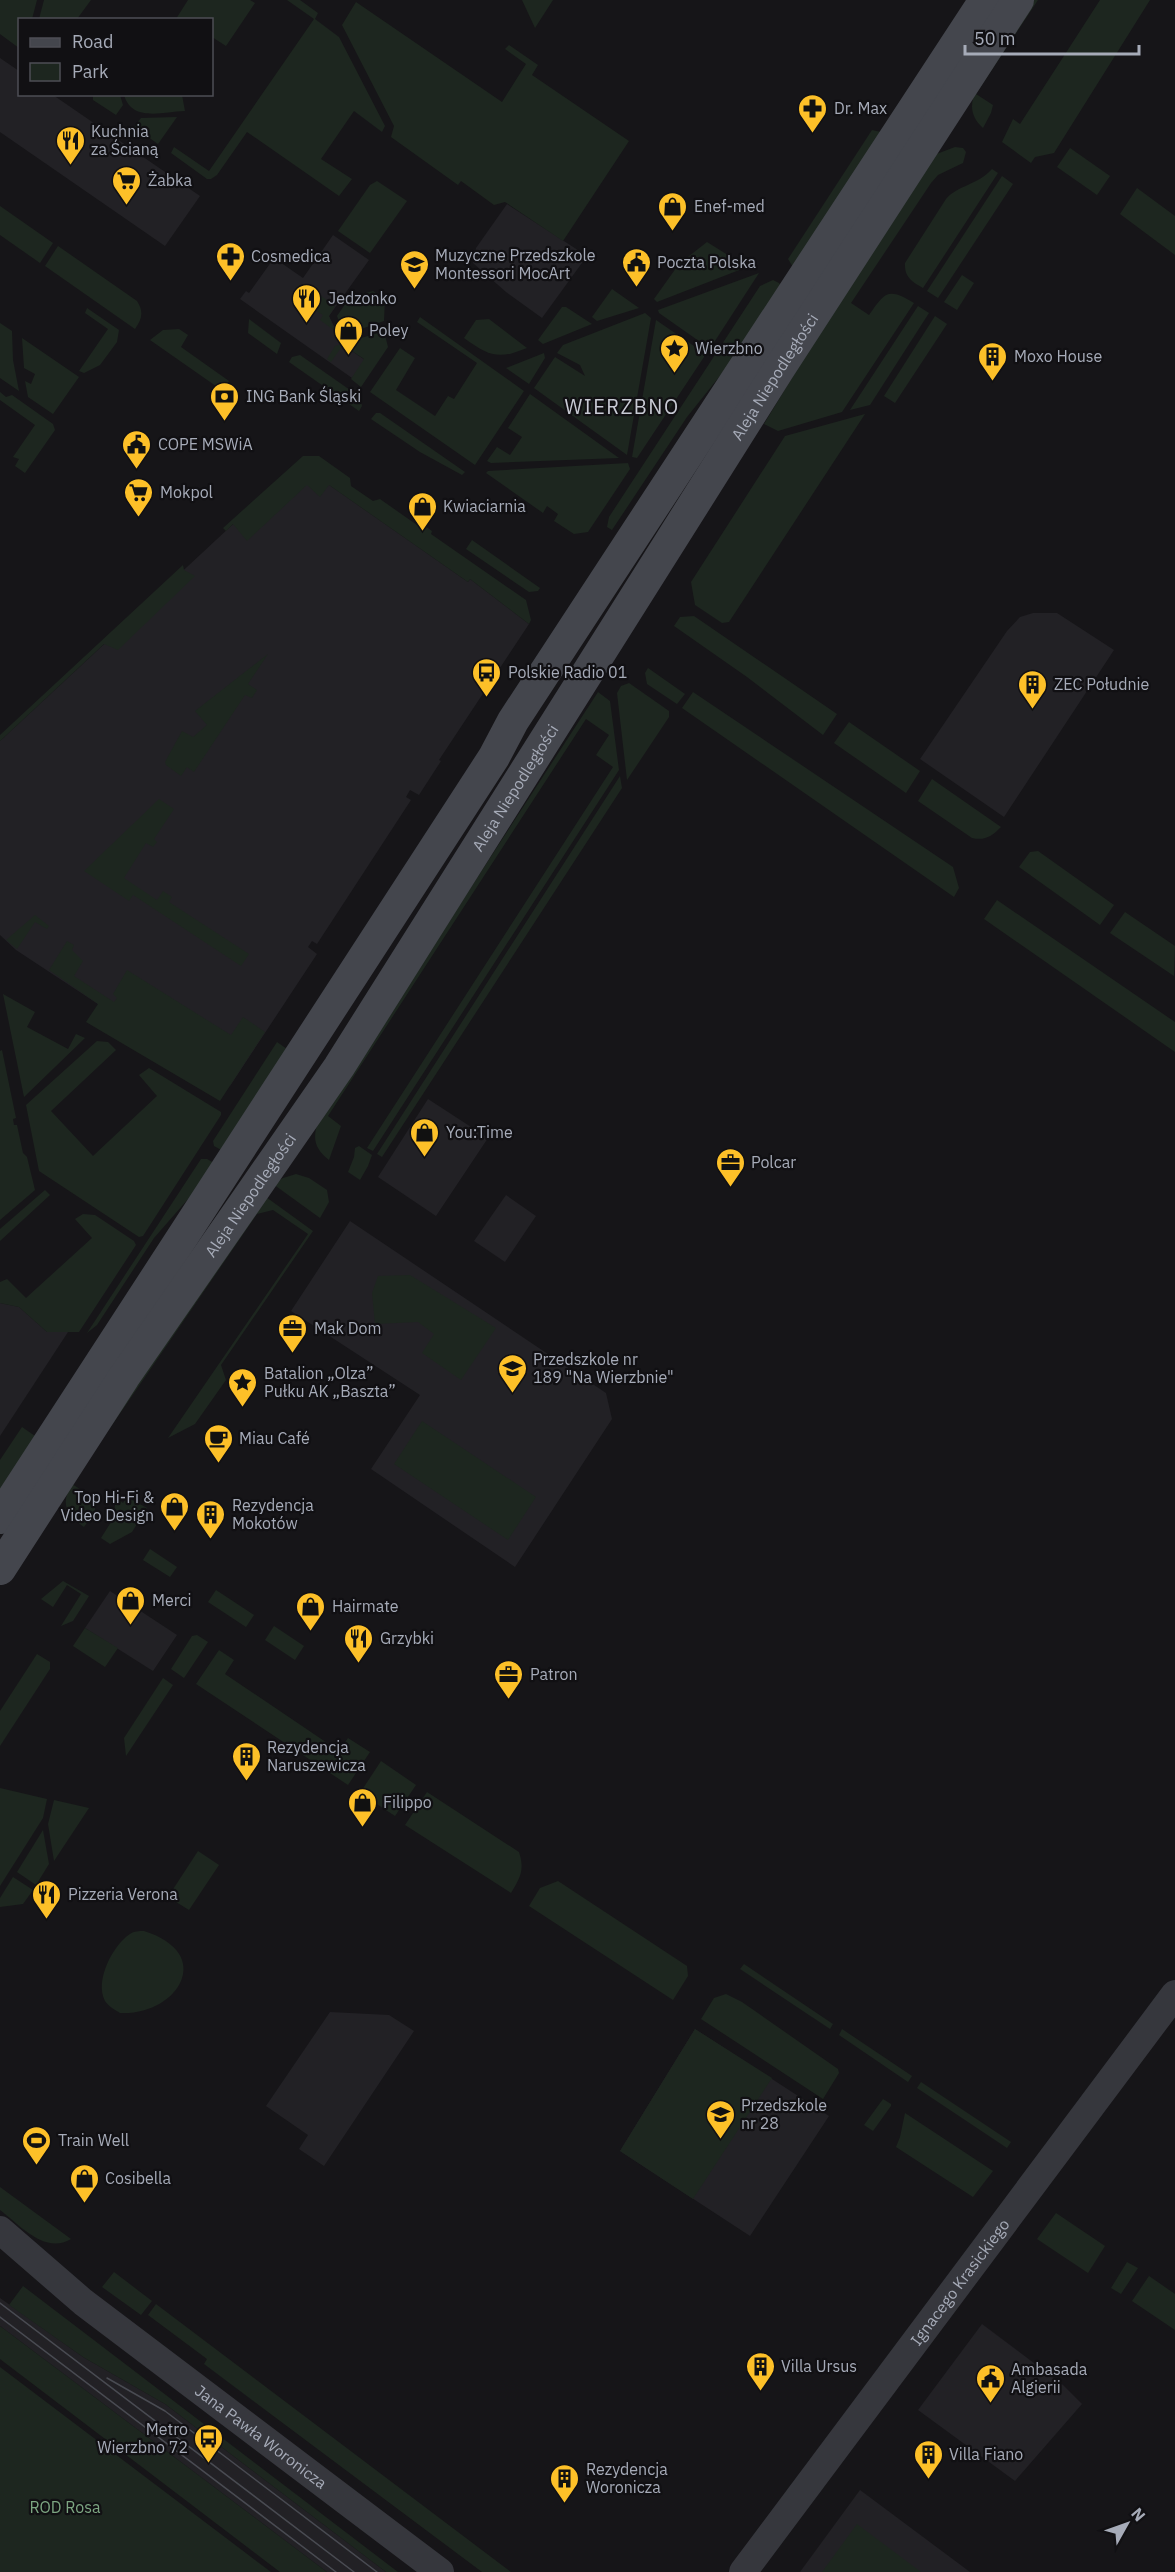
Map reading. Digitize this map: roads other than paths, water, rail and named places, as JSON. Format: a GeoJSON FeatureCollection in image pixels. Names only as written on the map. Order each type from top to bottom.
{"type":"FeatureCollection","features":[{"type":"Feature","properties":{"kind":"main road","name":"Aleja Niepodległości"},"geometry":{"type":"LineString","coordinates":[[0,1518],[494,757],[513,721],[985,0]]}},
{"type":"Feature","properties":{"kind":"main road","name":"Aleja Niepodległości"},"geometry":{"type":"LineString","coordinates":[[0,1569],[124,1377],[286,1145],[395,979],[778,369],[1018,0]]}},
{"type":"Feature","properties":{"kind":"main road"},"geometry":{"type":"LineString","coordinates":[[286,1145],[278,1131],[278,1124],[292,1070]]}},
{"type":"Feature","properties":{"kind":"street","name":"Ignacego Krasickiego"},"geometry":{"type":"LineString","coordinates":[[743,2572],[1175,1994]]}},
{"type":"Feature","properties":{"kind":"street","name":"Jana Pawła Woronicza"},"geometry":{"type":"LineString","coordinates":[[0,2230],[82,2302],[440,2572]]}},
{"type":"Feature","properties":{"kind":"street","name":"Jana Pawła Woronicza"},"geometry":{"type":"LineString","coordinates":[[0,2254],[41,2284],[82,2302]]}},
{"type":"Feature","properties":{"kind":"tram line"},"geometry":{"type":"LineString","coordinates":[[0,2303],[354,2572]]}},
{"type":"Feature","properties":{"kind":"tram line"},"geometry":{"type":"LineString","coordinates":[[0,2317],[336,2572]]}},
{"type":"Feature","properties":{"kind":"tram line"},"geometry":{"type":"LineString","coordinates":[[107,2378],[165,2411],[377,2572]]}},
{"type":"Feature","properties":{"kind":"place","name":"Dr. Max"},"geometry":{"type":"Point","coordinates":[813,134]}},
{"type":"Feature","properties":{"kind":"place","name":"Kuchnia za Ścianą"},"geometry":{"type":"Point","coordinates":[70,166]}},
{"type":"Feature","properties":{"kind":"place","name":"Żabka"},"geometry":{"type":"Point","coordinates":[127,206]}},
{"type":"Feature","properties":{"kind":"place","name":"Enef-med"},"geometry":{"type":"Point","coordinates":[673,232]}},
{"type":"Feature","properties":{"kind":"place","name":"Cosmedica"},"geometry":{"type":"Point","coordinates":[230,282]}},
{"type":"Feature","properties":{"kind":"place","name":"Poczta Polska"},"geometry":{"type":"Point","coordinates":[636,288]}},
{"type":"Feature","properties":{"kind":"place","name":"Muzyczne Przedszkole Montessori MocArt"},"geometry":{"type":"Point","coordinates":[414,290]}},
{"type":"Feature","properties":{"kind":"place","name":"Jedzonko"},"geometry":{"type":"Point","coordinates":[307,324]}},
{"type":"Feature","properties":{"kind":"place","name":"Poley"},"geometry":{"type":"Point","coordinates":[348,356]}},
{"type":"Feature","properties":{"kind":"place","name":"Wierzbno"},"geometry":{"type":"Point","coordinates":[674,374]}},
{"type":"Feature","properties":{"kind":"place","name":"Moxo House"},"geometry":{"type":"Point","coordinates":[993,382]}},
{"type":"Feature","properties":{"kind":"place","name":"ING Bank Śląski"},"geometry":{"type":"Point","coordinates":[225,422]}},
{"type":"Feature","properties":{"kind":"place","name":"COPE MSWiA"},"geometry":{"type":"Point","coordinates":[137,470]}},
{"type":"Feature","properties":{"kind":"place","name":"Mokpol"},"geometry":{"type":"Point","coordinates":[139,518]}},
{"type":"Feature","properties":{"kind":"place","name":"Kwiaciarnia"},"geometry":{"type":"Point","coordinates":[422,532]}},
{"type":"Feature","properties":{"kind":"place","name":"Polskie Radio 01"},"geometry":{"type":"Point","coordinates":[487,698]}},
{"type":"Feature","properties":{"kind":"place","name":"ZEC Południe"},"geometry":{"type":"Point","coordinates":[1033,710]}},
{"type":"Feature","properties":{"kind":"place","name":"You:Time"},"geometry":{"type":"Point","coordinates":[425,1158]}},
{"type":"Feature","properties":{"kind":"place","name":"Polcar"},"geometry":{"type":"Point","coordinates":[730,1188]}},
{"type":"Feature","properties":{"kind":"place","name":"Mak Dom"},"geometry":{"type":"Point","coordinates":[293,1354]}},
{"type":"Feature","properties":{"kind":"place","name":"Przedszkole nr 189 \"Na Wierzbnie\""},"geometry":{"type":"Point","coordinates":[512,1394]}},
{"type":"Feature","properties":{"kind":"place","name":"Batalion „Olza” Pułku AK „Baszta”"},"geometry":{"type":"Point","coordinates":[243,1408]}},
{"type":"Feature","properties":{"kind":"place","name":"Miau Café"},"geometry":{"type":"Point","coordinates":[218,1464]}},
{"type":"Feature","properties":{"kind":"place","name":"Top Hi-Fi & Video Design"},"geometry":{"type":"Point","coordinates":[175,1532]}},
{"type":"Feature","properties":{"kind":"place","name":"Rezydencja Mokotów"},"geometry":{"type":"Point","coordinates":[211,1540]}},
{"type":"Feature","properties":{"kind":"place","name":"Merci"},"geometry":{"type":"Point","coordinates":[131,1626]}},
{"type":"Feature","properties":{"kind":"place","name":"Hairmate"},"geometry":{"type":"Point","coordinates":[311,1632]}},
{"type":"Feature","properties":{"kind":"place","name":"Grzybki"},"geometry":{"type":"Point","coordinates":[359,1664]}},
{"type":"Feature","properties":{"kind":"place","name":"Patron"},"geometry":{"type":"Point","coordinates":[509,1700]}},
{"type":"Feature","properties":{"kind":"place","name":"Rezydencja Naruszewicza"},"geometry":{"type":"Point","coordinates":[246,1782]}},
{"type":"Feature","properties":{"kind":"place","name":"Filippo"},"geometry":{"type":"Point","coordinates":[362,1828]}},
{"type":"Feature","properties":{"kind":"place","name":"Pizzeria Verona"},"geometry":{"type":"Point","coordinates":[47,1920]}},
{"type":"Feature","properties":{"kind":"place","name":"Przedszkole nr 28"},"geometry":{"type":"Point","coordinates":[720,2140]}},
{"type":"Feature","properties":{"kind":"place","name":"Train Well"},"geometry":{"type":"Point","coordinates":[37,2166]}},
{"type":"Feature","properties":{"kind":"place","name":"Cosibella"},"geometry":{"type":"Point","coordinates":[84,2204]}},
{"type":"Feature","properties":{"kind":"place","name":"Villa Ursus"},"geometry":{"type":"Point","coordinates":[760,2392]}},
{"type":"Feature","properties":{"kind":"place","name":"Ambasada Algierii"},"geometry":{"type":"Point","coordinates":[990,2404]}},
{"type":"Feature","properties":{"kind":"place","name":"Metro Wierzbno 72"},"geometry":{"type":"Point","coordinates":[209,2464]}},
{"type":"Feature","properties":{"kind":"place","name":"Villa Fiano"},"geometry":{"type":"Point","coordinates":[928,2480]}},
{"type":"Feature","properties":{"kind":"place","name":"Rezydencja Woronicza"},"geometry":{"type":"Point","coordinates":[565,2504]}},
{"type":"Feature","properties":{"kind":"district","name":"WIERZBNO"},"geometry":{"type":"Point","coordinates":[622,406]}},
{"type":"Feature","properties":{"kind":"park label","name":"ROD Rosa"},"geometry":{"type":"Point","coordinates":[65,2507]}}]}
